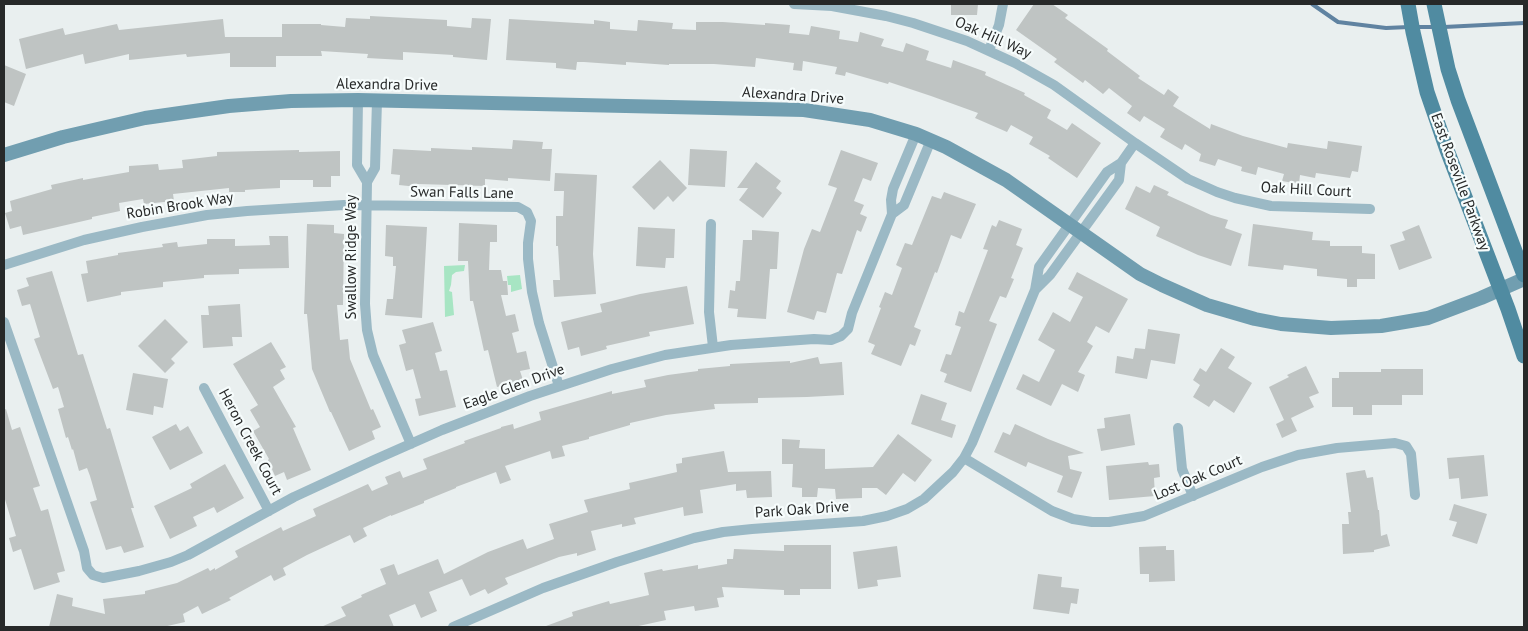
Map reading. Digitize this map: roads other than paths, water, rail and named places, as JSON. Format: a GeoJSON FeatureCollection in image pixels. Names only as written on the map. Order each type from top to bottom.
{"type":"FeatureCollection","features":[{"type":"Feature","properties":{"kind":"main road","name":"East Roseville Parkway"},"geometry":{"type":"LineString","coordinates":[[1408,4],[1418,57],[1434,115],[1524,356]]}},
{"type":"Feature","properties":{"kind":"main road","name":"East Roseville Parkway"},"geometry":{"type":"LineString","coordinates":[[1434,4],[1448,69],[1458,100],[1524,275]]}},
{"type":"Feature","properties":{"kind":"street","name":"Oak Hill Way"},"geometry":{"type":"LineString","coordinates":[[794,4],[832,5],[858,10],[913,23],[989,50],[1054,85],[1136,143]]}},
{"type":"Feature","properties":{"kind":"street"},"geometry":{"type":"LineString","coordinates":[[989,50],[999,25],[1004,4]]}},
{"type":"Feature","properties":{"kind":"street","name":"Alexandra Drive"},"geometry":{"type":"LineString","coordinates":[[4,155],[91,130],[177,113],[229,106],[291,101],[358,100],[795,109],[870,120],[931,140],[988,168],[1140,274],[1169,289],[1231,313],[1281,324],[1350,328],[1381,326],[1428,318],[1452,310],[1524,279]]}},
{"type":"Feature","properties":{"kind":"street","name":"Swallow Ridge Way"},"geometry":{"type":"LineString","coordinates":[[358,100],[357,165],[367,182]]}},
{"type":"Feature","properties":{"kind":"street","name":"Swallow Ridge Way"},"geometry":{"type":"LineString","coordinates":[[376,101],[375,168],[367,182],[365,304],[367,330],[373,355],[411,444]]}},
{"type":"Feature","properties":{"kind":"street","name":"Eagle Glen Drive"},"geometry":{"type":"LineString","coordinates":[[4,322],[84,551],[87,568],[93,575],[103,578],[146,569],[188,555],[294,497],[486,412],[559,386],[656,357],[713,347],[814,339],[831,340],[841,336],[848,329],[852,313],[892,214],[890,200],[916,134]]}},
{"type":"Feature","properties":{"kind":"street","name":"Eagle Glen Drive"},"geometry":{"type":"LineString","coordinates":[[892,214],[904,205],[931,140]]}},
{"type":"Feature","properties":{"kind":"street"},"geometry":{"type":"LineString","coordinates":[[358,141],[376,142]]}},
{"type":"Feature","properties":{"kind":"street"},"geometry":{"type":"LineString","coordinates":[[1075,228],[1094,190],[1107,172],[1121,163],[1136,143]]}},
{"type":"Feature","properties":{"kind":"street","name":"Oak Hill Court"},"geometry":{"type":"LineString","coordinates":[[1136,143],[1188,179],[1235,198],[1271,206],[1370,209]]}},
{"type":"Feature","properties":{"kind":"street"},"geometry":{"type":"LineString","coordinates":[[1075,228],[1105,199],[1118,180],[1121,163]]}},
{"type":"Feature","properties":{"kind":"street"},"geometry":{"type":"LineString","coordinates":[[900,173],[915,179]]}},
{"type":"Feature","properties":{"kind":"street"},"geometry":{"type":"LineString","coordinates":[[1094,190],[1105,199]]}},
{"type":"Feature","properties":{"kind":"street","name":"Robin Brook Way"},"geometry":{"type":"LineString","coordinates":[[4,265],[92,238],[183,219],[286,208],[367,206]]}},
{"type":"Feature","properties":{"kind":"street","name":"Swan Falls Lane"},"geometry":{"type":"LineString","coordinates":[[367,206],[518,207],[527,212],[531,221],[528,259],[532,292],[559,386]]}},
{"type":"Feature","properties":{"kind":"street"},"geometry":{"type":"LineString","coordinates":[[711,224],[709,312],[713,347]]}},
{"type":"Feature","properties":{"kind":"street","name":"Park Oak Drive"},"geometry":{"type":"LineString","coordinates":[[453,627],[543,588],[694,538],[723,532],[863,521],[907,509],[924,499],[948,478],[964,458],[972,443],[1035,290],[1038,267],[1049,252],[1075,228]]}},
{"type":"Feature","properties":{"kind":"street","name":"Park Oak Drive"},"geometry":{"type":"LineString","coordinates":[[1035,290],[1050,275],[1060,260],[1075,228]]}},
{"type":"Feature","properties":{"kind":"street"},"geometry":{"type":"LineString","coordinates":[[1049,252],[1060,260]]}},
{"type":"Feature","properties":{"kind":"street","name":"Heron Creek Court"},"geometry":{"type":"LineString","coordinates":[[204,388],[269,511]]}},
{"type":"Feature","properties":{"kind":"street"},"geometry":{"type":"LineString","coordinates":[[1178,428],[1182,469],[1193,496]]}},
{"type":"Feature","properties":{"kind":"street","name":"Lost Oak Court"},"geometry":{"type":"LineString","coordinates":[[964,458],[1052,511],[1073,519],[1092,522],[1109,522],[1144,516],[1262,467],[1298,455],[1337,448],[1395,443],[1406,446],[1411,454],[1415,495]]}},
{"type":"Feature","properties":{"kind":"waterway"},"geometry":{"type":"LineString","coordinates":[[1312,4],[1338,22],[1386,28],[1409,27]]}},
{"type":"Feature","properties":{"kind":"waterway"},"geometry":{"type":"LineString","coordinates":[[1444,27],[1524,23]]}},
{"type":"Feature","properties":{"kind":"waterway"},"geometry":{"type":"LineString","coordinates":[[1416,27],[1434,27]]}}]}
